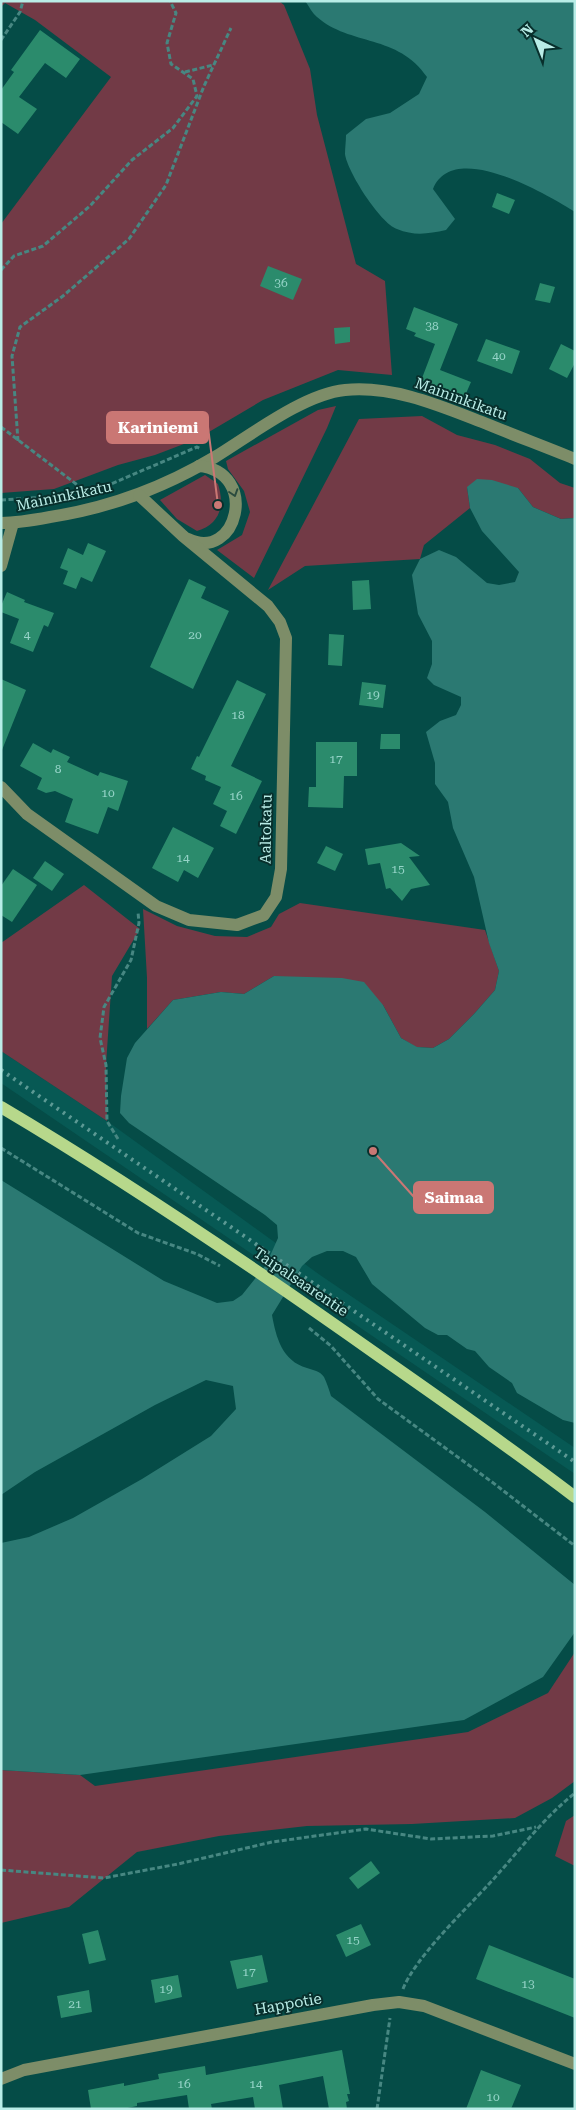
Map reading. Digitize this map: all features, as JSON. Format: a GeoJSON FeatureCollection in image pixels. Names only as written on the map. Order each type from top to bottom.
{"type":"FeatureCollection","features":[{"type":"Feature","properties":{"kind":"main road","name":"Taipalsaarentie"},"geometry":{"type":"LineString","coordinates":[[1,1107],[135,1189],[310,1307],[533,1465],[575,1497]]}},
{"type":"Feature","properties":{"kind":"street","name":"Maininkikatu"},"geometry":{"type":"LineString","coordinates":[[7,523],[105,506],[138,495],[214,458],[288,412],[317,397],[344,390],[396,394],[439,405],[575,459]]}},
{"type":"Feature","properties":{"kind":"street"},"geometry":{"type":"LineString","coordinates":[[183,536],[201,543],[213,542],[224,535],[233,522],[236,511],[236,498],[226,478],[216,469],[198,466]]}},
{"type":"Feature","properties":{"kind":"street","name":"Aaltokatu"},"geometry":{"type":"LineString","coordinates":[[1,787],[27,814],[156,906],[189,920],[238,925],[264,915],[276,897],[282,869],[286,638],[280,622],[268,606],[183,536],[138,495]]}},
{"type":"Feature","properties":{"kind":"street"},"geometry":{"type":"LineString","coordinates":[[1,566],[7,523]]}},
{"type":"Feature","properties":{"kind":"street","name":"Happotie"},"geometry":{"type":"LineString","coordinates":[[1,2079],[40,2066],[373,2005],[399,2002],[424,2006],[575,2064]]}},
{"type":"Feature","properties":{"kind":"path"},"geometry":{"type":"LineString","coordinates":[[1,40],[20,12],[23,1]]}},
{"type":"Feature","properties":{"kind":"path"},"geometry":{"type":"LineString","coordinates":[[1,270],[14,256],[43,246],[90,206],[132,160],[173,128],[197,96],[193,79],[171,64],[167,43],[176,12],[170,1]]}},
{"type":"Feature","properties":{"kind":"path"},"geometry":{"type":"LineString","coordinates":[[18,441],[12,356],[20,327],[63,296],[129,239],[166,185],[204,86],[231,28]]}},
{"type":"Feature","properties":{"kind":"path"},"geometry":{"type":"LineString","coordinates":[[185,72],[214,65]]}},
{"type":"Feature","properties":{"kind":"path"},"geometry":{"type":"LineString","coordinates":[[1,427],[85,490]]}},
{"type":"Feature","properties":{"kind":"path"},"geometry":{"type":"LineString","coordinates":[[1,500],[47,498],[111,484],[197,447],[214,458]]}},
{"type":"Feature","properties":{"kind":"path"},"geometry":{"type":"LineString","coordinates":[[118,1139],[107,1121],[106,1065],[100,1038],[104,1007],[113,988],[131,960],[139,923],[136,891]]}},
{"type":"Feature","properties":{"kind":"path"},"geometry":{"type":"LineString","coordinates":[[1,1148],[138,1233],[197,1254],[219,1266]]}},
{"type":"Feature","properties":{"kind":"path"},"geometry":{"type":"LineString","coordinates":[[302,1322],[331,1346],[378,1399],[492,1482],[575,1546]]}},
{"type":"Feature","properties":{"kind":"path"},"geometry":{"type":"LineString","coordinates":[[399,2002],[404,1986],[421,1960],[538,1827],[575,1793]]}},
{"type":"Feature","properties":{"kind":"path"},"geometry":{"type":"LineString","coordinates":[[1,1870],[104,1878],[178,1864],[272,1842],[366,1829],[431,1839],[493,1836],[538,1827]]}},
{"type":"Feature","properties":{"kind":"path"},"geometry":{"type":"LineString","coordinates":[[377,2109],[390,2018]]}},
{"type":"Feature","properties":{"kind":"shaded area"},"geometry":{"type":"Polygon","coordinates":[[[1,1],[279,1],[284,5],[310,69],[317,115],[356,264],[385,281],[392,375],[338,370],[263,400],[197,439],[155,455],[118,465],[54,489],[1,493],[1,224],[111,77],[35,20],[5,3],[1,7],[1,1]]]}},
{"type":"Feature","properties":{"kind":"shaded area"},"geometry":{"type":"Polygon","coordinates":[[[305,1],[575,1],[575,212],[523,184],[501,175],[479,170],[460,169],[444,175],[433,189],[455,219],[446,230],[415,233],[403,231],[390,225],[365,196],[347,162],[345,154],[346,135],[366,119],[390,113],[419,94],[427,77],[415,63],[402,54],[330,26],[315,15],[305,1]]]}},
{"type":"Feature","properties":{"kind":"shaded area"},"geometry":{"type":"Polygon","coordinates":[[[336,406],[254,578],[217,550],[242,535],[250,512],[244,491],[228,469],[226,461],[318,410],[336,406]]]}},
{"type":"Feature","properties":{"kind":"shaded area"},"geometry":{"type":"Polygon","coordinates":[[[422,416],[457,435],[495,445],[530,459],[560,483],[575,488],[575,518],[561,519],[533,507],[518,488],[467,487],[470,508],[424,545],[420,559],[305,566],[268,590],[359,419],[422,416]]]}},
{"type":"Feature","properties":{"kind":"shaded area"},"geometry":{"type":"Polygon","coordinates":[[[205,475],[218,484],[221,500],[220,507],[216,519],[205,528],[197,531],[177,519],[160,500],[205,475]]]}},
{"type":"Feature","properties":{"kind":"shaded area"},"geometry":{"type":"Polygon","coordinates":[[[477,479],[492,480],[518,488],[533,507],[561,519],[575,518],[575,1423],[563,1420],[517,1393],[512,1383],[489,1367],[475,1351],[467,1349],[447,1335],[438,1335],[425,1328],[372,1284],[356,1257],[343,1251],[327,1251],[312,1257],[302,1266],[272,1315],[278,1340],[286,1354],[298,1365],[322,1375],[331,1396],[485,1512],[575,1585],[575,1632],[543,1677],[464,1720],[80,1775],[1,1770],[1,1543],[29,1537],[73,1518],[142,1479],[211,1436],[236,1409],[233,1386],[206,1380],[155,1405],[35,1472],[1,1495],[1,1180],[164,1281],[217,1303],[233,1301],[242,1295],[266,1265],[278,1238],[277,1225],[129,1123],[120,1113],[127,1058],[135,1043],[173,1000],[221,992],[244,994],[274,976],[342,978],[364,982],[383,1005],[401,1038],[417,1047],[433,1048],[449,1039],[495,990],[499,971],[489,943],[474,877],[453,828],[448,802],[435,784],[435,763],[426,732],[440,721],[456,715],[461,705],[461,697],[434,685],[427,678],[432,664],[432,641],[418,614],[412,575],[420,559],[439,550],[456,557],[487,583],[499,585],[515,582],[519,572],[482,531],[470,508],[467,487],[477,479]]]}},
{"type":"Feature","properties":{"kind":"shaded area"},"geometry":{"type":"Polygon","coordinates":[[[84,885],[140,929],[112,976],[106,1065],[107,1121],[1,1051],[1,943],[84,885]]]}},
{"type":"Feature","properties":{"kind":"shaded area"},"geometry":{"type":"Polygon","coordinates":[[[300,903],[485,930],[499,971],[495,990],[449,1039],[433,1048],[416,1047],[401,1038],[383,1005],[274,976],[244,994],[221,992],[173,1000],[147,1029],[147,978],[143,909],[177,926],[215,936],[247,937],[271,927],[279,914],[300,903]]]}},
{"type":"Feature","properties":{"kind":"shaded area"},"geometry":{"type":"Polygon","coordinates":[[[1,1051],[107,1121],[320,1275],[575,1448],[575,1474],[1,1083],[1,1051]]]}},
{"type":"Feature","properties":{"kind":"shaded area"},"geometry":{"type":"Polygon","coordinates":[[[575,1652],[575,1781],[552,1798],[515,1818],[412,1824],[307,1826],[219,1836],[137,1852],[69,1907],[1,1923],[1,1770],[80,1775],[95,1786],[468,1732],[548,1693],[575,1652]]]}},
{"type":"Feature","properties":{"kind":"shaded area"},"geometry":{"type":"Polygon","coordinates":[[[575,1815],[575,1866],[555,1856],[566,1821],[575,1815]]]}},
{"type":"Feature","properties":{"kind":"building"},"geometry":{"type":"Polygon","coordinates":[[[40,30],[80,59],[66,78],[45,63],[19,97],[37,109],[18,134],[1,122],[1,90],[14,72],[11,70],[40,30]]]}},
{"type":"Feature","properties":{"kind":"building"},"geometry":{"type":"Polygon","coordinates":[[[497,193],[515,200],[509,214],[492,207],[497,193]]]}},
{"type":"Feature","properties":{"kind":"building"},"geometry":{"type":"Polygon","coordinates":[[[268,266],[302,279],[293,300],[260,286],[268,266]]]}},
{"type":"Feature","properties":{"kind":"building"},"geometry":{"type":"Polygon","coordinates":[[[540,283],[555,287],[550,303],[535,300],[540,283]]]}},
{"type":"Feature","properties":{"kind":"building"},"geometry":{"type":"Polygon","coordinates":[[[414,307],[458,324],[440,370],[471,382],[464,398],[434,386],[432,391],[419,386],[435,344],[414,336],[416,333],[406,329],[414,307]]]}},
{"type":"Feature","properties":{"kind":"building"},"geometry":{"type":"Polygon","coordinates":[[[350,327],[350,342],[335,344],[334,328],[350,327]]]}},
{"type":"Feature","properties":{"kind":"building"},"geometry":{"type":"Polygon","coordinates":[[[486,339],[520,351],[512,374],[477,361],[486,339]]]}},
{"type":"Feature","properties":{"kind":"building"},"geometry":{"type":"Polygon","coordinates":[[[561,344],[575,351],[575,363],[567,378],[549,369],[561,344]]]}},
{"type":"Feature","properties":{"kind":"building"},"geometry":{"type":"Polygon","coordinates":[[[88,543],[106,551],[92,582],[81,577],[76,589],[63,584],[68,571],[60,568],[68,548],[83,555],[88,543]]]}},
{"type":"Feature","properties":{"kind":"building"},"geometry":{"type":"Polygon","coordinates":[[[189,579],[206,587],[201,598],[229,611],[193,689],[150,667],[189,579]]]}},
{"type":"Feature","properties":{"kind":"building"},"geometry":{"type":"Polygon","coordinates":[[[369,580],[371,609],[353,610],[352,581],[369,580]]]}},
{"type":"Feature","properties":{"kind":"building"},"geometry":{"type":"Polygon","coordinates":[[[7,592],[25,600],[24,602],[54,613],[48,627],[44,625],[33,652],[10,643],[19,619],[1,612],[1,606],[7,592]]]}},
{"type":"Feature","properties":{"kind":"building"},"geometry":{"type":"Polygon","coordinates":[[[329,634],[344,635],[342,666],[328,665],[329,634]]]}},
{"type":"Feature","properties":{"kind":"building"},"geometry":{"type":"Polygon","coordinates":[[[1,679],[26,690],[2,750],[1,750],[1,679]]]}},
{"type":"Feature","properties":{"kind":"building"},"geometry":{"type":"Polygon","coordinates":[[[237,680],[266,694],[231,766],[262,781],[236,834],[220,826],[227,811],[213,804],[221,787],[205,780],[206,776],[191,769],[197,756],[199,757],[237,680]]]}},
{"type":"Feature","properties":{"kind":"building"},"geometry":{"type":"Polygon","coordinates":[[[362,682],[386,685],[383,708],[359,705],[362,682]]]}},
{"type":"Feature","properties":{"kind":"building"},"geometry":{"type":"Polygon","coordinates":[[[381,734],[400,734],[400,749],[380,749],[381,734]]]}},
{"type":"Feature","properties":{"kind":"building"},"geometry":{"type":"Polygon","coordinates":[[[316,742],[357,742],[357,776],[344,776],[343,808],[308,807],[309,787],[316,787],[316,742]]]}},
{"type":"Feature","properties":{"kind":"building"},"geometry":{"type":"Polygon","coordinates":[[[33,743],[51,753],[53,749],[70,757],[67,762],[98,776],[100,772],[128,781],[118,811],[108,807],[98,834],[65,822],[73,799],[55,791],[46,793],[37,789],[42,778],[20,766],[33,743]]]}},
{"type":"Feature","properties":{"kind":"building"},"geometry":{"type":"Polygon","coordinates":[[[173,827],[214,848],[198,878],[184,870],[178,882],[152,868],[173,827]]]}},
{"type":"Feature","properties":{"kind":"building"},"geometry":{"type":"Polygon","coordinates":[[[401,843],[420,856],[409,857],[430,885],[411,889],[402,901],[390,888],[386,889],[380,863],[368,865],[365,849],[401,843]]]}},
{"type":"Feature","properties":{"kind":"building"},"geometry":{"type":"Polygon","coordinates":[[[326,846],[343,854],[335,871],[317,863],[326,846]]]}},
{"type":"Feature","properties":{"kind":"building"},"geometry":{"type":"Polygon","coordinates":[[[45,861],[64,874],[52,891],[33,878],[45,861]]]}},
{"type":"Feature","properties":{"kind":"building"},"geometry":{"type":"Polygon","coordinates":[[[13,869],[37,885],[12,922],[1,915],[1,886],[13,869]]]}},
{"type":"Feature","properties":{"kind":"building"},"geometry":{"type":"Polygon","coordinates":[[[371,1861],[380,1873],[358,1889],[349,1878],[371,1861]]]}},
{"type":"Feature","properties":{"kind":"building"},"geometry":{"type":"Polygon","coordinates":[[[361,1924],[371,1945],[346,1957],[336,1935],[361,1924]]]}},
{"type":"Feature","properties":{"kind":"building"},"geometry":{"type":"Polygon","coordinates":[[[98,1930],[106,1960],[89,1964],[82,1934],[98,1930]]]}},
{"type":"Feature","properties":{"kind":"building"},"geometry":{"type":"Polygon","coordinates":[[[489,1945],[575,1979],[575,2018],[476,1979],[489,1945]]]}},
{"type":"Feature","properties":{"kind":"building"},"geometry":{"type":"Polygon","coordinates":[[[262,1955],[268,1982],[237,1989],[230,1961],[262,1955]]]}},
{"type":"Feature","properties":{"kind":"building"},"geometry":{"type":"Polygon","coordinates":[[[178,1975],[182,1997],[155,2003],[151,1980],[178,1975]]]}},
{"type":"Feature","properties":{"kind":"building"},"geometry":{"type":"Polygon","coordinates":[[[89,1990],[92,2012],[61,2018],[57,1996],[89,1990]]]}},
{"type":"Feature","properties":{"kind":"building"},"geometry":{"type":"Polygon","coordinates":[[[342,2050],[350,2094],[347,2094],[349,2101],[346,2102],[347,2109],[329,2109],[323,2076],[279,2085],[283,2109],[255,2109],[253,2097],[211,2104],[212,2109],[189,2109],[187,2095],[137,2103],[137,2106],[123,2109],[91,2109],[88,2090],[124,2083],[124,2086],[159,2079],[158,2074],[205,2066],[206,2075],[342,2050]]]}},
{"type":"Feature","properties":{"kind":"building"},"geometry":{"type":"Polygon","coordinates":[[[481,2070],[521,2085],[511,2109],[466,2109],[481,2070]]]}},
{"type":"Feature","properties":{"kind":"railway"},"geometry":{"type":"LineString","coordinates":[[1,1070],[575,1462]]}},
{"type":"Feature","properties":{"kind":"place","name":"Kariniemi"},"geometry":{"type":"Point","coordinates":[218,505]}},
{"type":"Feature","properties":{"kind":"place","name":"Saimaa"},"geometry":{"type":"Point","coordinates":[373,1151]}}]}
